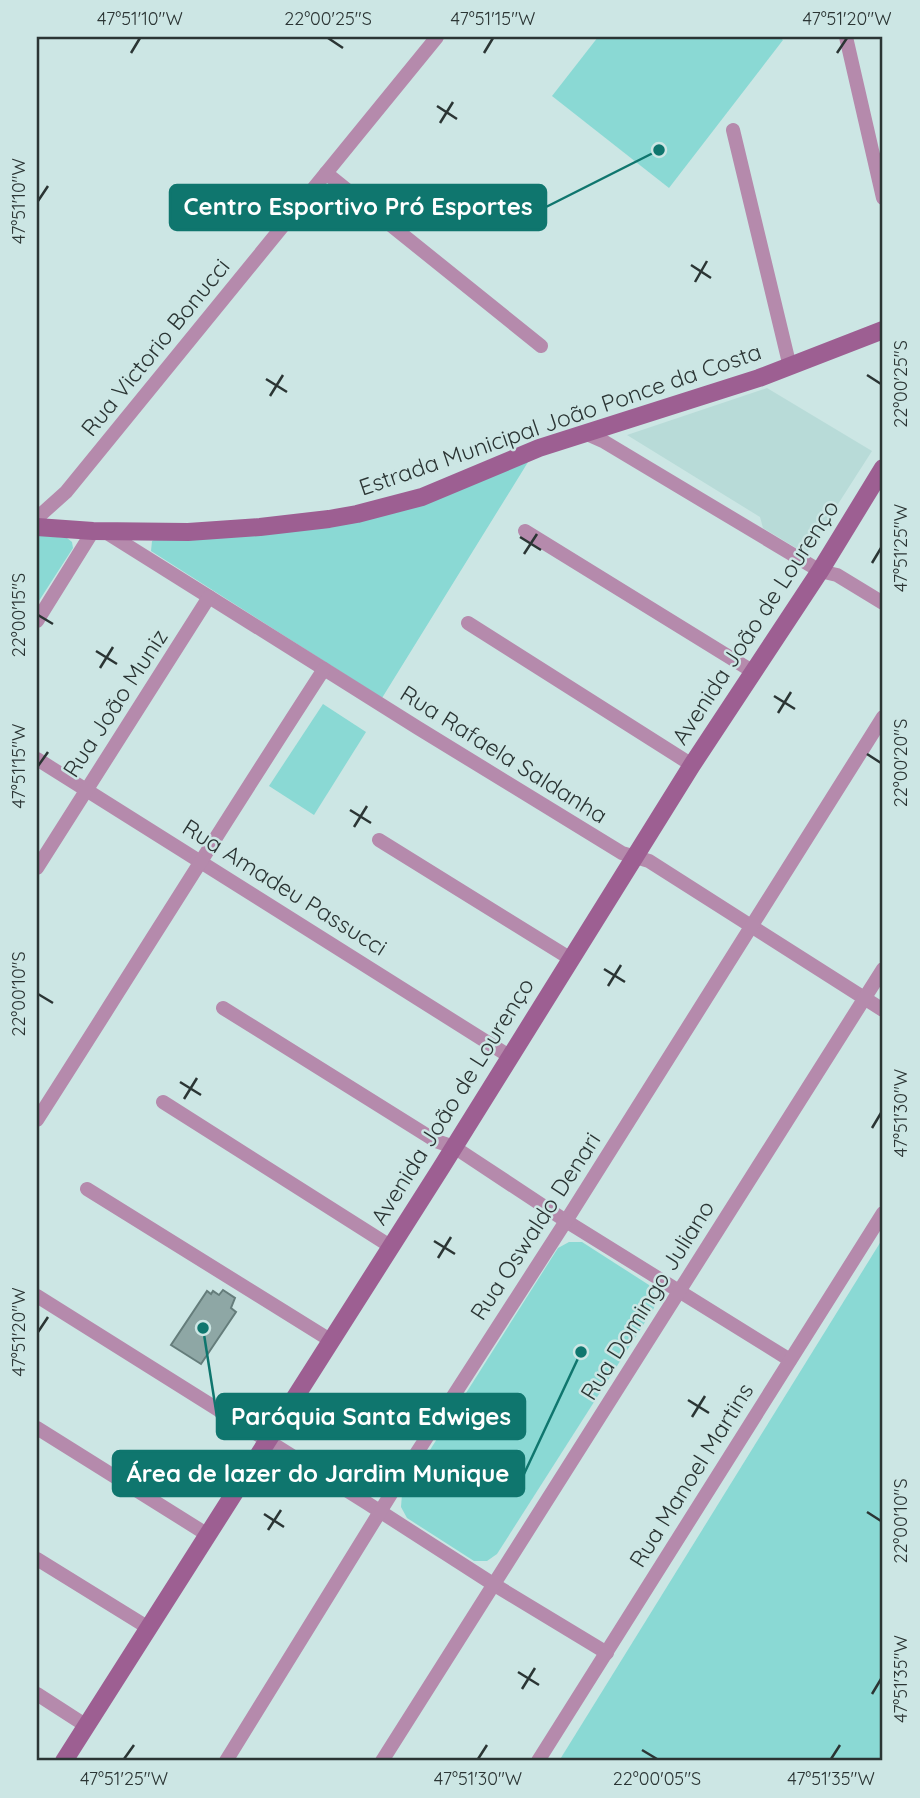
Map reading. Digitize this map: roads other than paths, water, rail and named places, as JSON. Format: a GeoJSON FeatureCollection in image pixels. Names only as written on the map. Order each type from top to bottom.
{"type":"FeatureCollection","features":[{"type":"Feature","properties":{"kind":"street","name":"Rua Victorio Bonucci"},"geometry":{"type":"LineString","coordinates":[[37,518],[66,492],[437,37]]}},
{"type":"Feature","properties":{"kind":"street"},"geometry":{"type":"LineString","coordinates":[[846,37],[883,198]]}},
{"type":"Feature","properties":{"kind":"street"},"geometry":{"type":"LineString","coordinates":[[733,130],[790,367]]}},
{"type":"Feature","properties":{"kind":"street"},"geometry":{"type":"LineString","coordinates":[[326,173],[541,346]]}},
{"type":"Feature","properties":{"kind":"street","name":"Estrada Municipal João Ponce da Costa"},"geometry":{"type":"LineString","coordinates":[[37,527],[188,532],[329,519],[422,497],[539,448],[790,367],[883,330]]}},
{"type":"Feature","properties":{"kind":"street"},"geometry":{"type":"LineString","coordinates":[[585,433],[603,441],[820,571],[837,575],[883,603]]}},
{"type":"Feature","properties":{"kind":"street","name":"Avenida João de Lourenço"},"geometry":{"type":"LineString","coordinates":[[64,1761],[454,1147],[692,765],[820,571],[883,468]]}},
{"type":"Feature","properties":{"kind":"street"},"geometry":{"type":"LineString","coordinates":[[37,621],[98,531]]}},
{"type":"Feature","properties":{"kind":"street","name":"Rua Rafaela Saldanha"},"geometry":{"type":"LineString","coordinates":[[98,531],[622,853],[649,861],[883,1010]]}},
{"type":"Feature","properties":{"kind":"street"},"geometry":{"type":"LineString","coordinates":[[525,531],[752,671]]}},
{"type":"Feature","properties":{"kind":"street","name":"Rua João Muniz"},"geometry":{"type":"LineString","coordinates":[[37,868],[209,597]]}},
{"type":"Feature","properties":{"kind":"street"},"geometry":{"type":"LineString","coordinates":[[468,623],[692,765]]}},
{"type":"Feature","properties":{"kind":"street"},"geometry":{"type":"LineString","coordinates":[[37,1120],[324,669]]}},
{"type":"Feature","properties":{"kind":"street","name":"Rua Oswaldo Denari"},"geometry":{"type":"LineString","coordinates":[[226,1761],[462,1380],[566,1221],[883,717]]}},
{"type":"Feature","properties":{"kind":"street","name":"Rua Amadeu Passucci"},"geometry":{"type":"LineString","coordinates":[[37,759],[509,1056]]}},
{"type":"Feature","properties":{"kind":"street"},"geometry":{"type":"LineString","coordinates":[[379,840],[571,959]]}},
{"type":"Feature","properties":{"kind":"street","name":"Rua Domingo Juliano"},"geometry":{"type":"LineString","coordinates":[[382,1761],[883,969]]}},
{"type":"Feature","properties":{"kind":"street"},"geometry":{"type":"LineString","coordinates":[[223,1008],[436,1141],[454,1147],[566,1221],[790,1360]]}},
{"type":"Feature","properties":{"kind":"street"},"geometry":{"type":"LineString","coordinates":[[163,1102],[390,1246]]}},
{"type":"Feature","properties":{"kind":"street"},"geometry":{"type":"LineString","coordinates":[[87,1189],[330,1340]]}},
{"type":"Feature","properties":{"kind":"street","name":"Rua Manoel Martins"},"geometry":{"type":"LineString","coordinates":[[538,1761],[883,1213]]}},
{"type":"Feature","properties":{"kind":"street"},"geometry":{"type":"LineString","coordinates":[[37,1296],[607,1653]]}},
{"type":"Feature","properties":{"kind":"street"},"geometry":{"type":"LineString","coordinates":[[37,1428],[208,1535]]}},
{"type":"Feature","properties":{"kind":"street"},"geometry":{"type":"LineString","coordinates":[[37,1559],[147,1628]]}},
{"type":"Feature","properties":{"kind":"street"},"geometry":{"type":"LineString","coordinates":[[37,1695],[85,1725]]}},
{"type":"Feature","properties":{"kind":"place","name":"Centro Esportivo Pró Esportes"},"geometry":{"type":"Point","coordinates":[659,150]}},
{"type":"Feature","properties":{"kind":"place","name":"Paróquia Santa Edwiges"},"geometry":{"type":"Point","coordinates":[203,1328]}},
{"type":"Feature","properties":{"kind":"place","name":"Área de lazer do Jardim Munique"},"geometry":{"type":"Point","coordinates":[581,1352]}}]}
